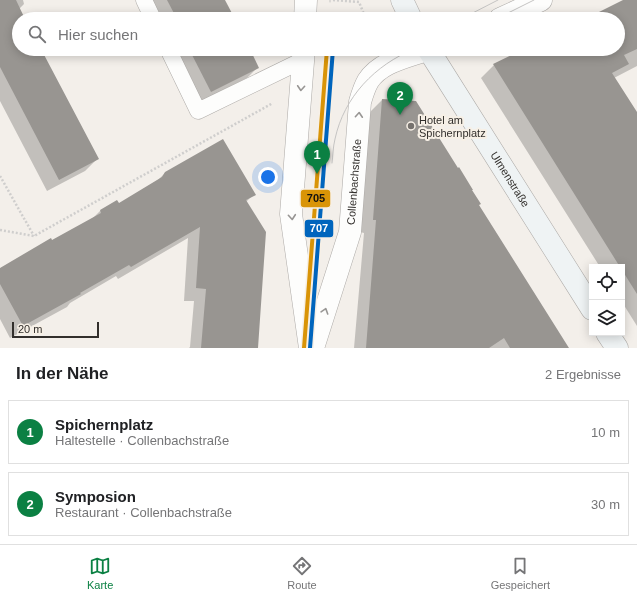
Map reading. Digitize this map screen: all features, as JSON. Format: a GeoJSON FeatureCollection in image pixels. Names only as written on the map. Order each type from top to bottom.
{"type":"FeatureCollection","features":[{"type":"Feature","properties":{"kind":"main road"},"geometry":{"type":"LineString","coordinates":[[402,0],[408,12]]}},
{"type":"Feature","properties":{"kind":"main road","name":"Ulmenstraße"},"geometry":{"type":"LineString","coordinates":[[432,56],[589,304]]}},
{"type":"Feature","properties":{"kind":"main road"},"geometry":{"type":"LineString","coordinates":[[609,336],[617,348]]}},
{"type":"Feature","properties":{"kind":"street"},"geometry":{"type":"LineString","coordinates":[[305,12],[306,0]]}},
{"type":"Feature","properties":{"kind":"street"},"geometry":{"type":"LineString","coordinates":[[515,12],[541,0]]}},
{"type":"Feature","properties":{"kind":"street","name":"Collenbachstraße"},"geometry":{"type":"LineString","coordinates":[[303,56],[291,214],[312,348]]}},
{"type":"Feature","properties":{"kind":"street","name":"Collenbachstraße"},"geometry":{"type":"LineString","coordinates":[[312,348],[350,232],[361,98],[369,80],[385,65],[409,56]]}},
{"type":"Feature","properties":{"kind":"lane"},"geometry":{"type":"LineString","coordinates":[[144,0],[150,12]]}},
{"type":"Feature","properties":{"kind":"lane"},"geometry":{"type":"LineString","coordinates":[[171,56],[198,111],[299,56]]}},
{"type":"Feature","properties":{"kind":"path"},"geometry":{"type":"LineString","coordinates":[[333,0],[359,2],[363,12]]}},
{"type":"Feature","properties":{"kind":"path"},"geometry":{"type":"LineString","coordinates":[[0,230],[34,236],[301,87]]}},
{"type":"Feature","properties":{"kind":"path"},"geometry":{"type":"LineString","coordinates":[[0,176],[34,236]]}},
{"type":"Feature","properties":{"kind":"building"},"geometry":{"type":"Polygon","coordinates":[[[0,0],[16,0],[22,12],[12,12],[12,56],[45,56],[99,159],[59,180],[0,67],[0,0]]]}},
{"type":"Feature","properties":{"kind":"building"},"geometry":{"type":"Polygon","coordinates":[[[167,0],[225,0],[231,12],[173,12],[167,0]]]}},
{"type":"Feature","properties":{"kind":"building"},"geometry":{"type":"Polygon","coordinates":[[[623,0],[637,0],[637,49],[625,55],[625,12],[599,12],[623,0]]]}},
{"type":"Feature","properties":{"kind":"building"},"geometry":{"type":"Polygon","coordinates":[[[193,56],[253,56],[259,68],[211,92],[193,56]]]}},
{"type":"Feature","properties":{"kind":"building"},"geometry":{"type":"Polygon","coordinates":[[[510,56],[625,56],[629,64],[612,73],[637,112],[637,294],[625,275],[625,264],[618,264],[493,64],[510,56]]]}},
{"type":"Feature","properties":{"kind":"building"},"geometry":{"type":"Polygon","coordinates":[[[382,99],[416,101],[458,168],[459,167],[481,204],[479,205],[569,348],[510,348],[504,338],[489,348],[366,348],[376,220],[373,220],[382,99]]]}},
{"type":"Feature","properties":{"kind":"building"},"geometry":{"type":"Polygon","coordinates":[[[223,139],[256,195],[246,200],[266,232],[258,348],[201,348],[206,289],[196,288],[200,227],[131,267],[129,265],[23,326],[0,284],[0,268],[51,238],[52,240],[101,213],[100,210],[117,200],[119,203],[162,177],[165,172],[223,139]]]}},
{"type":"Feature","properties":{"kind":"tram line"},"geometry":{"type":"LineString","coordinates":[[475,12],[498,0]]}},
{"type":"Feature","properties":{"kind":"tram line"},"geometry":{"type":"LineString","coordinates":[[510,12],[534,0]]}},
{"type":"Feature","properties":{"kind":"tram line"},"geometry":{"type":"LineString","coordinates":[[332,163],[334,142],[339,124],[354,96],[374,73],[400,56]]}},
{"type":"Feature","properties":{"kind":"transit line","name":"705"},"geometry":{"type":"LineString","coordinates":[[304,348],[326,56]]}},
{"type":"Feature","properties":{"kind":"transit line","name":"707"},"geometry":{"type":"LineString","coordinates":[[310,348],[332,56]]}},
{"type":"Feature","properties":{"kind":"place","name":"Symposion"},"geometry":{"type":"Point","coordinates":[400,115]}},
{"type":"Feature","properties":{"kind":"place","name":"Hotel am Spichernplatz"},"geometry":{"type":"Point","coordinates":[411,126]}},
{"type":"Feature","properties":{"kind":"place","name":"Spichernplatz"},"geometry":{"type":"Point","coordinates":[317,174]}}]}
